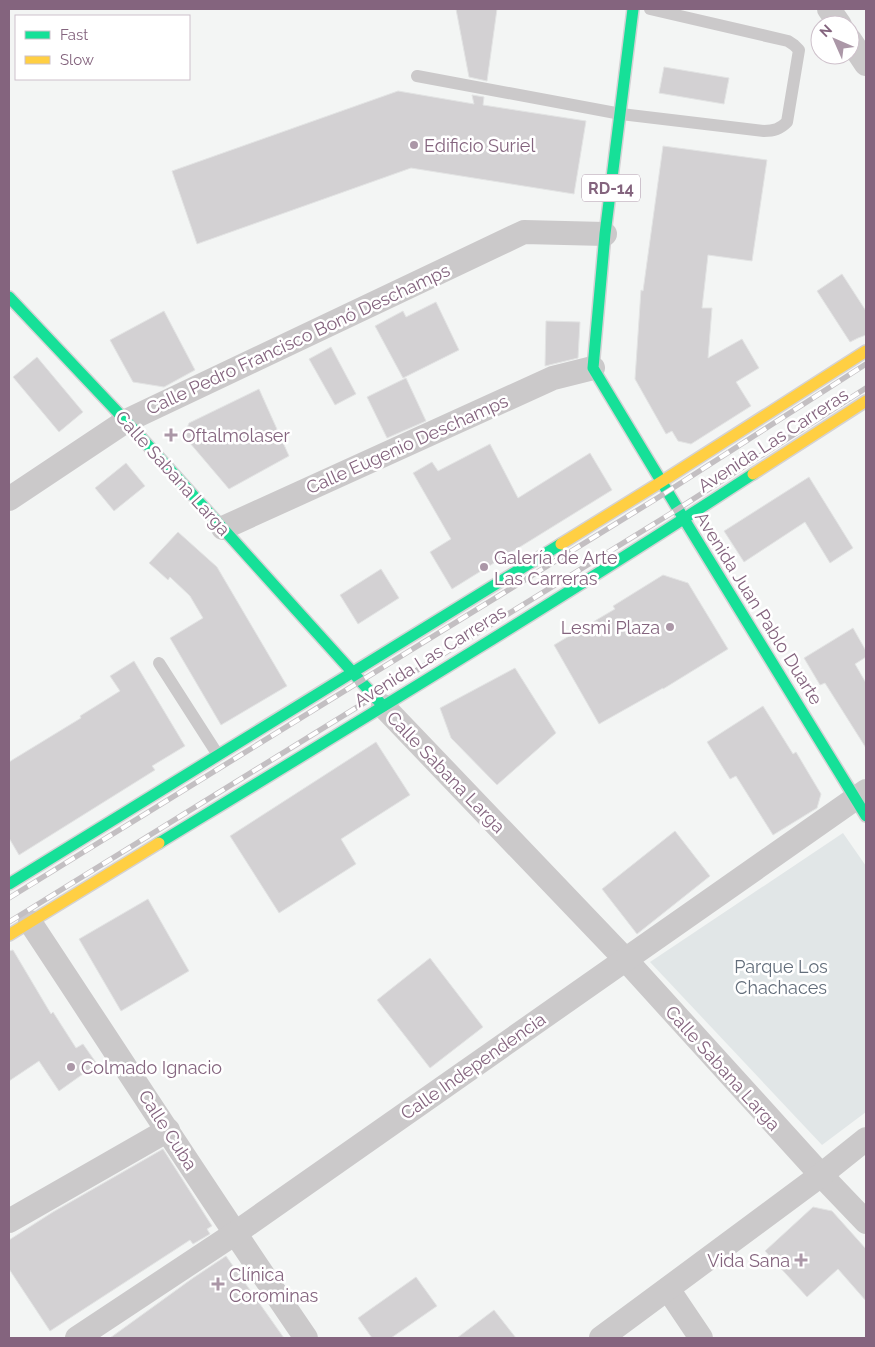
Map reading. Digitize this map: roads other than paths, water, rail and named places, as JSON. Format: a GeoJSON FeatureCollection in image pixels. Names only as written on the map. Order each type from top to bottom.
{"type":"FeatureCollection","features":[{"type":"Feature","properties":{"kind":"main road","name":"RD-14"},"geometry":{"type":"LineString","coordinates":[[593,368],[605,234],[633,9]]}},
{"type":"Feature","properties":{"kind":"main road","name":"Calle Sabana Larga"},"geometry":{"type":"LineString","coordinates":[[9,297],[126,420],[383,706]]}},
{"type":"Feature","properties":{"kind":"main road","name":"Avenida Las Carreras"},"geometry":{"type":"LineString","coordinates":[[9,884],[661,482],[866,351]]}},
{"type":"Feature","properties":{"kind":"main road","name":"Avenida Juan Pablo Duarte"},"geometry":{"type":"LineString","coordinates":[[593,368],[684,519],[863,802]]}},
{"type":"Feature","properties":{"kind":"main road","name":"Avenida Las Carreras"},"geometry":{"type":"LineString","coordinates":[[9,935],[684,519],[866,401]]}},
{"type":"Feature","properties":{"kind":"street","name":"Calle Pedro Francisco Bonó Deschamps"},"geometry":{"type":"LineString","coordinates":[[9,499],[126,420],[524,232],[605,234]]}},
{"type":"Feature","properties":{"kind":"street","name":"Calle Eugenio Deschamps"},"geometry":{"type":"LineString","coordinates":[[223,528],[553,378],[593,368]]}},
{"type":"Feature","properties":{"kind":"street","name":"Calle Sabana Larga"},"geometry":{"type":"LineString","coordinates":[[383,706],[625,959],[821,1176],[866,1222]]}},
{"type":"Feature","properties":{"kind":"street","name":"Calle Independencia"},"geometry":{"type":"LineString","coordinates":[[77,1338],[234,1234],[625,959],[863,802]]}},
{"type":"Feature","properties":{"kind":"street","name":"Calle Cuba"},"geometry":{"type":"LineString","coordinates":[[30,922],[168,1130],[234,1234],[306,1338]]}},
{"type":"Feature","properties":{"kind":"street"},"geometry":{"type":"LineString","coordinates":[[9,1221],[168,1130]]}},
{"type":"Feature","properties":{"kind":"street"},"geometry":{"type":"LineString","coordinates":[[601,1338],[821,1176],[866,1139]]}},
{"type":"Feature","properties":{"kind":"street"},"geometry":{"type":"LineString","coordinates":[[668,1289],[701,1338]]}},
{"type":"Feature","properties":{"kind":"lane"},"geometry":{"type":"LineString","coordinates":[[417,76],[621,114],[764,131],[782,128],[787,122],[799,50],[794,45],[788,41],[650,9]]}},
{"type":"Feature","properties":{"kind":"lane"},"geometry":{"type":"LineString","coordinates":[[159,663],[218,755]]}},
{"type":"Feature","properties":{"kind":"railway"},"geometry":{"type":"LineString","coordinates":[[9,898],[659,497],[866,364]]}},
{"type":"Feature","properties":{"kind":"railway"},"geometry":{"type":"LineString","coordinates":[[9,922],[670,514],[866,388]]}},
{"type":"Feature","properties":{"kind":"place","name":"Edificio Suriel"},"geometry":{"type":"Point","coordinates":[414,145]}},
{"type":"Feature","properties":{"kind":"place","name":"Oftalmolaser"},"geometry":{"type":"Point","coordinates":[171,435]}},
{"type":"Feature","properties":{"kind":"place","name":"Galería de Arte Las Carreras"},"geometry":{"type":"Point","coordinates":[484,567]}},
{"type":"Feature","properties":{"kind":"place","name":"Lesmi Plaza"},"geometry":{"type":"Point","coordinates":[670,627]}},
{"type":"Feature","properties":{"kind":"place","name":"Colmado Ignacio"},"geometry":{"type":"Point","coordinates":[71,1067]}},
{"type":"Feature","properties":{"kind":"place","name":"Vida Sana"},"geometry":{"type":"Point","coordinates":[801,1260]}},
{"type":"Feature","properties":{"kind":"place","name":"Clínica Corominas"},"geometry":{"type":"Point","coordinates":[218,1284]}},
{"type":"Feature","properties":{"kind":"park label","name":"Parque Los Chachaces"},"geometry":{"type":"Point","coordinates":[781,976]}}]}
